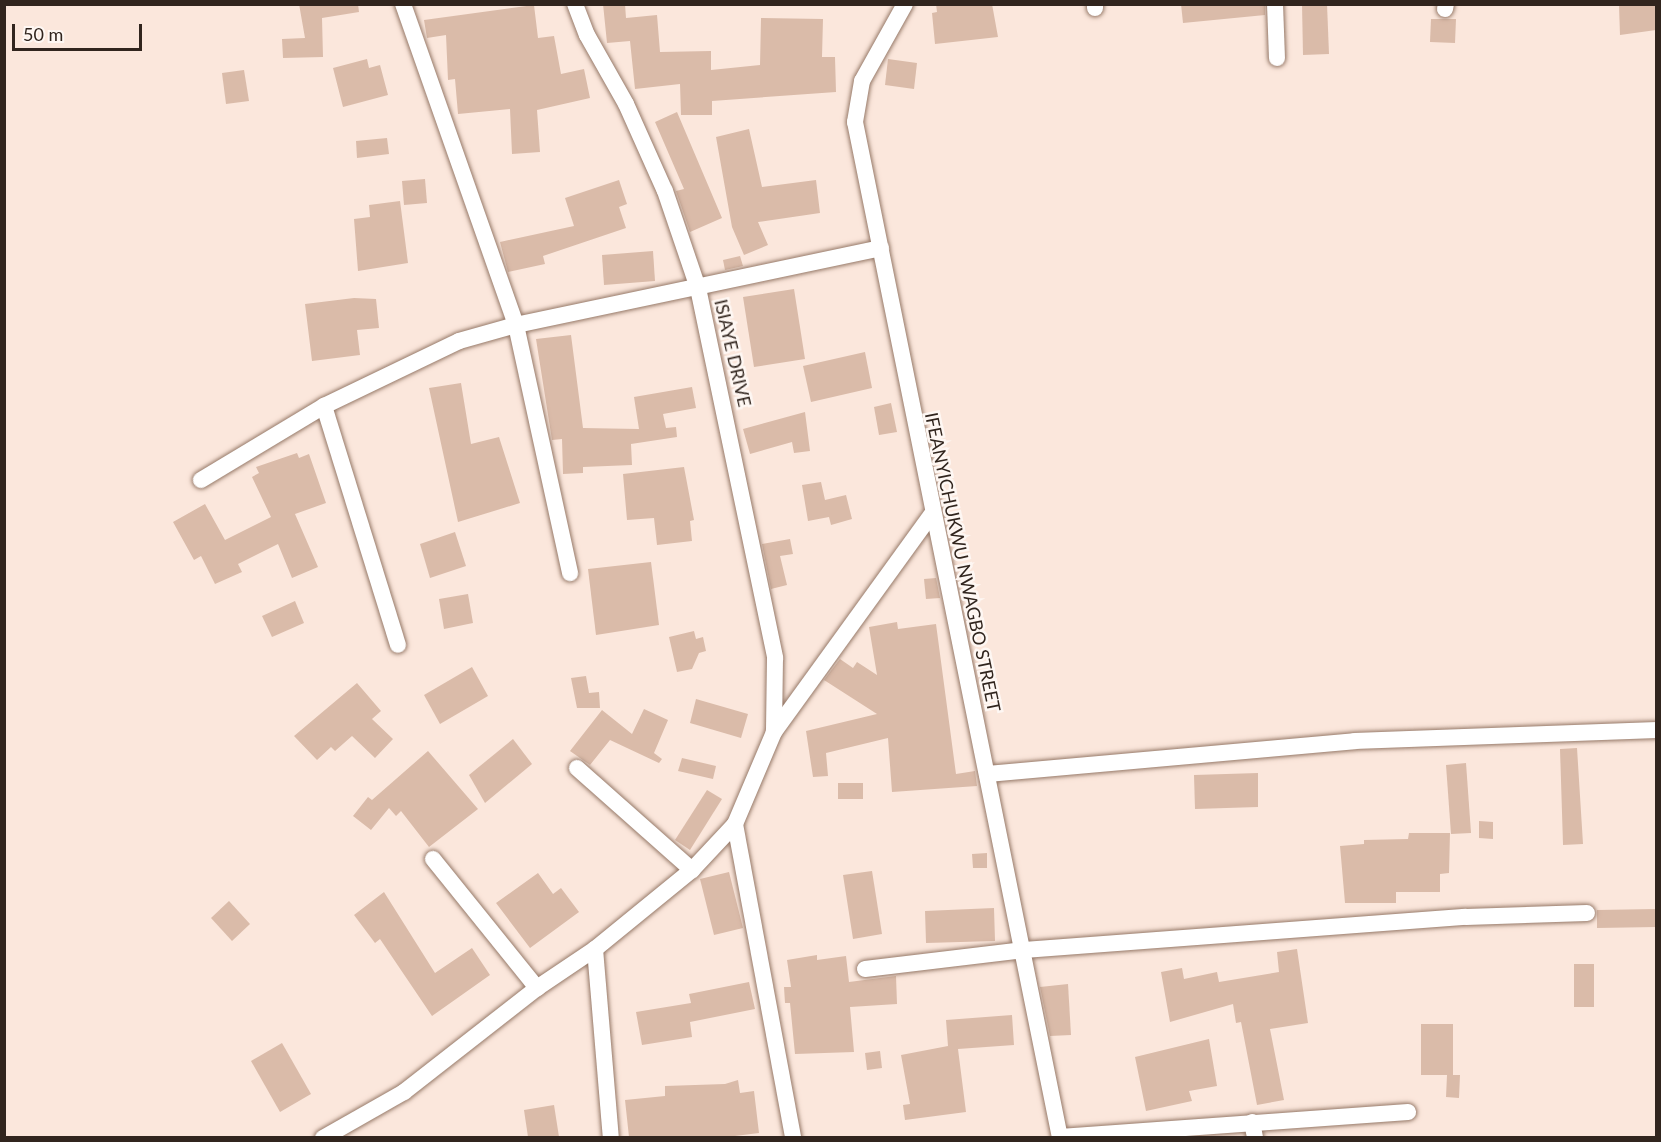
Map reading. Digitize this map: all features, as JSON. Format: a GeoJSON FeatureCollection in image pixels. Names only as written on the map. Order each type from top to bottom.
{"type":"FeatureCollection","features":[{"type":"Feature","properties":{"kind":"street"},"geometry":{"type":"LineString","coordinates":[[403,4],[516,325],[570,573]]}},
{"type":"Feature","properties":{"kind":"street","name":"ISIAYE DRIVE"},"geometry":{"type":"LineString","coordinates":[[575,4],[665,191],[698,288],[775,658],[774,732]]}},
{"type":"Feature","properties":{"kind":"street","name":"IFEANYICHUKWU NWAGBO STREET"},"geometry":{"type":"LineString","coordinates":[[905,4],[862,81],[855,122],[931,515],[1024,950],[1060,1137]]}},
{"type":"Feature","properties":{"kind":"street"},"geometry":{"type":"LineString","coordinates":[[1275,4],[1276,58]]}},
{"type":"Feature","properties":{"kind":"street"},"geometry":{"type":"LineString","coordinates":[[201,480],[324,406],[459,341],[516,325],[881,248]]}},
{"type":"Feature","properties":{"kind":"street"},"geometry":{"type":"LineString","coordinates":[[324,406],[398,645]]}},
{"type":"Feature","properties":{"kind":"street"},"geometry":{"type":"LineString","coordinates":[[323,1137],[404,1092],[537,988],[595,949],[692,870],[735,824],[774,732],[931,515]]}},
{"type":"Feature","properties":{"kind":"street"},"geometry":{"type":"LineString","coordinates":[[987,774],[1355,741],[1656,730]]}},
{"type":"Feature","properties":{"kind":"street"},"geometry":{"type":"LineString","coordinates":[[577,768],[692,870]]}},
{"type":"Feature","properties":{"kind":"street"},"geometry":{"type":"LineString","coordinates":[[735,824],[793,1137]]}},
{"type":"Feature","properties":{"kind":"street"},"geometry":{"type":"LineString","coordinates":[[433,859],[537,988]]}},
{"type":"Feature","properties":{"kind":"street"},"geometry":{"type":"LineString","coordinates":[[865,969],[1024,950],[1466,917],[1587,913]]}},
{"type":"Feature","properties":{"kind":"street"},"geometry":{"type":"LineString","coordinates":[[595,949],[611,1137]]}},
{"type":"Feature","properties":{"kind":"street"},"geometry":{"type":"LineString","coordinates":[[1060,1137],[1253,1130],[1408,1112]]}},
{"type":"Feature","properties":{"kind":"building"},"geometry":{"type":"Polygon","coordinates":[[[299,4],[358,4],[359,12],[322,18],[323,57],[283,58],[282,39],[305,38],[299,4]]]}},
{"type":"Feature","properties":{"kind":"building"},"geometry":{"type":"Polygon","coordinates":[[[603,4],[625,4],[626,18],[657,15],[660,52],[711,51],[711,70],[760,65],[761,18],[823,19],[822,57],[835,57],[836,92],[712,101],[712,115],[681,115],[680,84],[635,89],[630,41],[607,43],[603,4]]]}},
{"type":"Feature","properties":{"kind":"building"},"geometry":{"type":"Polygon","coordinates":[[[936,4],[992,4],[998,37],[935,44],[932,13],[937,12],[936,4]]]}},
{"type":"Feature","properties":{"kind":"building"},"geometry":{"type":"Polygon","coordinates":[[[1181,4],[1265,4],[1265,15],[1183,23],[1181,4]]]}},
{"type":"Feature","properties":{"kind":"building"},"geometry":{"type":"Polygon","coordinates":[[[1302,4],[1327,4],[1329,54],[1303,55],[1302,4]]]}},
{"type":"Feature","properties":{"kind":"building"},"geometry":{"type":"Polygon","coordinates":[[[1656,4],[1656,30],[1620,35],[1619,5],[1656,4]]]}},
{"type":"Feature","properties":{"kind":"building"},"geometry":{"type":"Polygon","coordinates":[[[534,5],[538,38],[554,36],[561,74],[584,69],[590,98],[537,110],[540,152],[512,154],[510,109],[458,114],[455,79],[448,80],[446,35],[427,38],[424,20],[534,5]]]}},
{"type":"Feature","properties":{"kind":"building"},"geometry":{"type":"Polygon","coordinates":[[[1431,19],[1456,19],[1455,43],[1430,42],[1431,19]]]}},
{"type":"Feature","properties":{"kind":"building"},"geometry":{"type":"Polygon","coordinates":[[[367,59],[369,68],[380,65],[388,95],[343,107],[333,68],[367,59]]]}},
{"type":"Feature","properties":{"kind":"building"},"geometry":{"type":"Polygon","coordinates":[[[888,59],[917,63],[914,89],[885,85],[888,59]]]}},
{"type":"Feature","properties":{"kind":"building"},"geometry":{"type":"Polygon","coordinates":[[[244,70],[249,101],[226,104],[222,73],[244,70]]]}},
{"type":"Feature","properties":{"kind":"building"},"geometry":{"type":"Polygon","coordinates":[[[677,112],[722,218],[690,232],[676,191],[684,189],[655,122],[677,112]]]}},
{"type":"Feature","properties":{"kind":"building"},"geometry":{"type":"Polygon","coordinates":[[[749,129],[762,187],[816,180],[820,213],[758,222],[768,245],[744,255],[732,227],[716,137],[749,129]]]}},
{"type":"Feature","properties":{"kind":"building"},"geometry":{"type":"Polygon","coordinates":[[[387,138],[389,154],[357,158],[356,141],[387,138]]]}},
{"type":"Feature","properties":{"kind":"building"},"geometry":{"type":"Polygon","coordinates":[[[425,179],[427,203],[404,205],[402,181],[425,179]]]}},
{"type":"Feature","properties":{"kind":"building"},"geometry":{"type":"Polygon","coordinates":[[[619,180],[627,204],[619,207],[626,228],[543,256],[545,264],[508,272],[500,242],[574,226],[565,198],[619,180]]]}},
{"type":"Feature","properties":{"kind":"building"},"geometry":{"type":"Polygon","coordinates":[[[400,201],[408,263],[358,271],[354,219],[370,217],[369,205],[400,201]]]}},
{"type":"Feature","properties":{"kind":"building"},"geometry":{"type":"Polygon","coordinates":[[[653,251],[655,281],[604,285],[602,255],[653,251]]]}},
{"type":"Feature","properties":{"kind":"building"},"geometry":{"type":"Polygon","coordinates":[[[740,256],[743,266],[725,270],[723,260],[740,256]]]}},
{"type":"Feature","properties":{"kind":"building"},"geometry":{"type":"Polygon","coordinates":[[[794,289],[805,359],[754,367],[743,297],[794,289]]]}},
{"type":"Feature","properties":{"kind":"building"},"geometry":{"type":"Polygon","coordinates":[[[354,298],[376,299],[379,328],[357,330],[360,355],[312,361],[305,304],[354,298]]]}},
{"type":"Feature","properties":{"kind":"building"},"geometry":{"type":"Polygon","coordinates":[[[571,335],[583,428],[639,429],[634,397],[692,387],[696,408],[663,414],[666,428],[676,427],[677,437],[631,444],[632,465],[583,467],[583,473],[563,474],[562,439],[552,440],[536,339],[571,335]]]}},
{"type":"Feature","properties":{"kind":"building"},"geometry":{"type":"Polygon","coordinates":[[[865,352],[872,388],[811,402],[803,366],[865,352]]]}},
{"type":"Feature","properties":{"kind":"building"},"geometry":{"type":"Polygon","coordinates":[[[461,383],[471,444],[499,437],[520,503],[458,522],[429,388],[461,383]]]}},
{"type":"Feature","properties":{"kind":"building"},"geometry":{"type":"Polygon","coordinates":[[[891,403],[897,432],[879,435],[874,407],[891,403]]]}},
{"type":"Feature","properties":{"kind":"building"},"geometry":{"type":"Polygon","coordinates":[[[805,412],[810,451],[794,453],[792,442],[750,454],[743,429],[805,412]]]}},
{"type":"Feature","properties":{"kind":"building"},"geometry":{"type":"Polygon","coordinates":[[[297,453],[299,458],[309,454],[326,503],[295,514],[318,567],[292,578],[278,544],[238,564],[242,572],[215,584],[201,556],[194,560],[173,522],[205,504],[225,540],[271,517],[252,477],[259,473],[256,467],[297,453]]]}},
{"type":"Feature","properties":{"kind":"building"},"geometry":{"type":"Polygon","coordinates":[[[684,467],[694,520],[690,521],[692,541],[657,545],[654,518],[627,520],[623,474],[684,467]]]}},
{"type":"Feature","properties":{"kind":"building"},"geometry":{"type":"Polygon","coordinates":[[[821,482],[825,500],[846,495],[852,519],[831,525],[829,517],[808,521],[802,485],[821,482]]]}},
{"type":"Feature","properties":{"kind":"building"},"geometry":{"type":"Polygon","coordinates":[[[455,532],[466,566],[430,578],[420,544],[455,532]]]}},
{"type":"Feature","properties":{"kind":"building"},"geometry":{"type":"Polygon","coordinates":[[[790,539],[793,554],[780,556],[787,585],[771,589],[762,544],[790,539]]]}},
{"type":"Feature","properties":{"kind":"building"},"geometry":{"type":"Polygon","coordinates":[[[651,562],[659,625],[596,635],[588,569],[651,562]]]}},
{"type":"Feature","properties":{"kind":"building"},"geometry":{"type":"Polygon","coordinates":[[[936,578],[940,598],[926,599],[924,579],[936,578]]]}},
{"type":"Feature","properties":{"kind":"building"},"geometry":{"type":"Polygon","coordinates":[[[468,594],[473,623],[444,629],[439,599],[468,594]]]}},
{"type":"Feature","properties":{"kind":"building"},"geometry":{"type":"Polygon","coordinates":[[[295,601],[304,623],[272,637],[262,616],[295,601]]]}},
{"type":"Feature","properties":{"kind":"building"},"geometry":{"type":"Polygon","coordinates":[[[897,622],[898,629],[936,624],[956,774],[975,771],[977,786],[892,792],[888,738],[826,753],[828,776],[813,777],[806,731],[877,714],[824,680],[840,659],[853,668],[857,662],[877,675],[869,627],[897,622]]]}},
{"type":"Feature","properties":{"kind":"building"},"geometry":{"type":"Polygon","coordinates":[[[694,631],[696,639],[703,637],[706,651],[699,653],[692,669],[677,672],[669,637],[694,631]]]}},
{"type":"Feature","properties":{"kind":"building"},"geometry":{"type":"Polygon","coordinates":[[[472,667],[488,696],[440,724],[424,695],[472,667]]]}},
{"type":"Feature","properties":{"kind":"building"},"geometry":{"type":"Polygon","coordinates":[[[586,676],[589,693],[599,692],[600,708],[577,708],[571,678],[586,676]]]}},
{"type":"Feature","properties":{"kind":"building"},"geometry":{"type":"Polygon","coordinates":[[[357,683],[381,711],[372,719],[393,739],[375,758],[352,736],[335,751],[331,747],[317,760],[294,736],[357,683]]]}},
{"type":"Feature","properties":{"kind":"building"},"geometry":{"type":"Polygon","coordinates":[[[696,699],[748,714],[741,738],[690,723],[696,699]]]}},
{"type":"Feature","properties":{"kind":"building"},"geometry":{"type":"Polygon","coordinates":[[[644,709],[668,720],[654,753],[662,759],[659,763],[610,740],[590,765],[570,751],[602,710],[632,734],[644,709]]]}},
{"type":"Feature","properties":{"kind":"building"},"geometry":{"type":"Polygon","coordinates":[[[513,739],[532,764],[485,803],[469,775],[513,739]]]}},
{"type":"Feature","properties":{"kind":"building"},"geometry":{"type":"Polygon","coordinates":[[[1577,748],[1583,844],[1563,845],[1560,749],[1577,748]]]}},
{"type":"Feature","properties":{"kind":"building"},"geometry":{"type":"Polygon","coordinates":[[[428,751],[478,809],[429,847],[401,811],[396,816],[389,808],[371,830],[353,816],[368,797],[372,800],[428,751]]]}},
{"type":"Feature","properties":{"kind":"building"},"geometry":{"type":"Polygon","coordinates":[[[682,758],[716,766],[713,779],[678,771],[682,758]]]}},
{"type":"Feature","properties":{"kind":"building"},"geometry":{"type":"Polygon","coordinates":[[[1466,763],[1471,833],[1451,834],[1446,765],[1466,763]]]}},
{"type":"Feature","properties":{"kind":"building"},"geometry":{"type":"Polygon","coordinates":[[[1258,773],[1258,807],[1195,809],[1194,775],[1258,773]]]}},
{"type":"Feature","properties":{"kind":"building"},"geometry":{"type":"Polygon","coordinates":[[[838,783],[863,783],[863,799],[838,799],[838,783]]]}},
{"type":"Feature","properties":{"kind":"building"},"geometry":{"type":"Polygon","coordinates":[[[707,790],[722,799],[690,850],[675,840],[707,790]]]}},
{"type":"Feature","properties":{"kind":"building"},"geometry":{"type":"Polygon","coordinates":[[[1479,821],[1493,822],[1493,839],[1479,838],[1479,821]]]}},
{"type":"Feature","properties":{"kind":"building"},"geometry":{"type":"Polygon","coordinates":[[[1409,833],[1450,833],[1449,873],[1440,874],[1440,892],[1396,892],[1396,903],[1345,903],[1340,846],[1364,844],[1364,840],[1408,839],[1409,833]]]}},
{"type":"Feature","properties":{"kind":"building"},"geometry":{"type":"Polygon","coordinates":[[[987,853],[987,868],[973,868],[972,854],[987,853]]]}},
{"type":"Feature","properties":{"kind":"building"},"geometry":{"type":"Polygon","coordinates":[[[872,871],[882,934],[853,939],[843,875],[872,871]]]}},
{"type":"Feature","properties":{"kind":"building"},"geometry":{"type":"Polygon","coordinates":[[[729,872],[743,928],[714,935],[700,879],[729,872]]]}},
{"type":"Feature","properties":{"kind":"building"},"geometry":{"type":"Polygon","coordinates":[[[538,873],[553,894],[561,888],[579,912],[530,948],[496,903],[538,873]]]}},
{"type":"Feature","properties":{"kind":"building"},"geometry":{"type":"Polygon","coordinates":[[[384,892],[435,973],[472,948],[490,975],[432,1016],[380,939],[375,943],[354,915],[384,892]]]}},
{"type":"Feature","properties":{"kind":"building"},"geometry":{"type":"Polygon","coordinates":[[[229,901],[250,924],[232,941],[211,918],[229,901]]]}},
{"type":"Feature","properties":{"kind":"building"},"geometry":{"type":"Polygon","coordinates":[[[994,908],[995,941],[926,943],[925,911],[994,908]]]}},
{"type":"Feature","properties":{"kind":"building"},"geometry":{"type":"Polygon","coordinates":[[[1656,909],[1656,927],[1597,928],[1597,910],[1656,909]]]}},
{"type":"Feature","properties":{"kind":"building"},"geometry":{"type":"Polygon","coordinates":[[[1297,949],[1308,1023],[1270,1029],[1284,1100],[1257,1105],[1241,1022],[1236,1023],[1233,1004],[1170,1022],[1161,972],[1182,968],[1184,979],[1217,972],[1219,982],[1279,972],[1277,952],[1297,949]]]}},
{"type":"Feature","properties":{"kind":"building"},"geometry":{"type":"Polygon","coordinates":[[[817,955],[817,960],[846,956],[849,982],[896,976],[897,1004],[850,1007],[854,1052],[795,1054],[790,1003],[785,1003],[784,987],[791,987],[787,960],[817,955]]]}},
{"type":"Feature","properties":{"kind":"building"},"geometry":{"type":"Polygon","coordinates":[[[1574,964],[1594,964],[1594,1007],[1574,1007],[1574,964]]]}},
{"type":"Feature","properties":{"kind":"building"},"geometry":{"type":"Polygon","coordinates":[[[749,982],[755,1009],[690,1022],[692,1037],[642,1045],[636,1012],[691,1003],[689,994],[749,982]]]}},
{"type":"Feature","properties":{"kind":"building"},"geometry":{"type":"Polygon","coordinates":[[[1068,984],[1071,1035],[1050,1036],[1040,987],[1068,984]]]}},
{"type":"Feature","properties":{"kind":"building"},"geometry":{"type":"Polygon","coordinates":[[[1012,1015],[1014,1045],[958,1049],[966,1112],[905,1120],[903,1105],[910,1104],[901,1055],[948,1046],[946,1020],[1012,1015]]]}},
{"type":"Feature","properties":{"kind":"building"},"geometry":{"type":"Polygon","coordinates":[[[1421,1024],[1453,1024],[1453,1075],[1460,1075],[1459,1098],[1446,1097],[1447,1075],[1421,1075],[1421,1024]]]}},
{"type":"Feature","properties":{"kind":"building"},"geometry":{"type":"Polygon","coordinates":[[[1209,1039],[1217,1086],[1189,1091],[1192,1101],[1146,1111],[1135,1057],[1209,1039]]]}},
{"type":"Feature","properties":{"kind":"building"},"geometry":{"type":"Polygon","coordinates":[[[282,1043],[311,1094],[280,1112],[251,1061],[282,1043]]]}},
{"type":"Feature","properties":{"kind":"building"},"geometry":{"type":"Polygon","coordinates":[[[880,1051],[882,1068],[867,1070],[865,1053],[880,1051]]]}},
{"type":"Feature","properties":{"kind":"building"},"geometry":{"type":"Polygon","coordinates":[[[738,1080],[740,1093],[754,1091],[759,1133],[727,1137],[629,1137],[625,1100],[665,1096],[665,1086],[725,1084],[738,1080]]]}},
{"type":"Feature","properties":{"kind":"building"},"geometry":{"type":"Polygon","coordinates":[[[554,1105],[559,1137],[528,1137],[524,1110],[554,1105]]]}}]}
